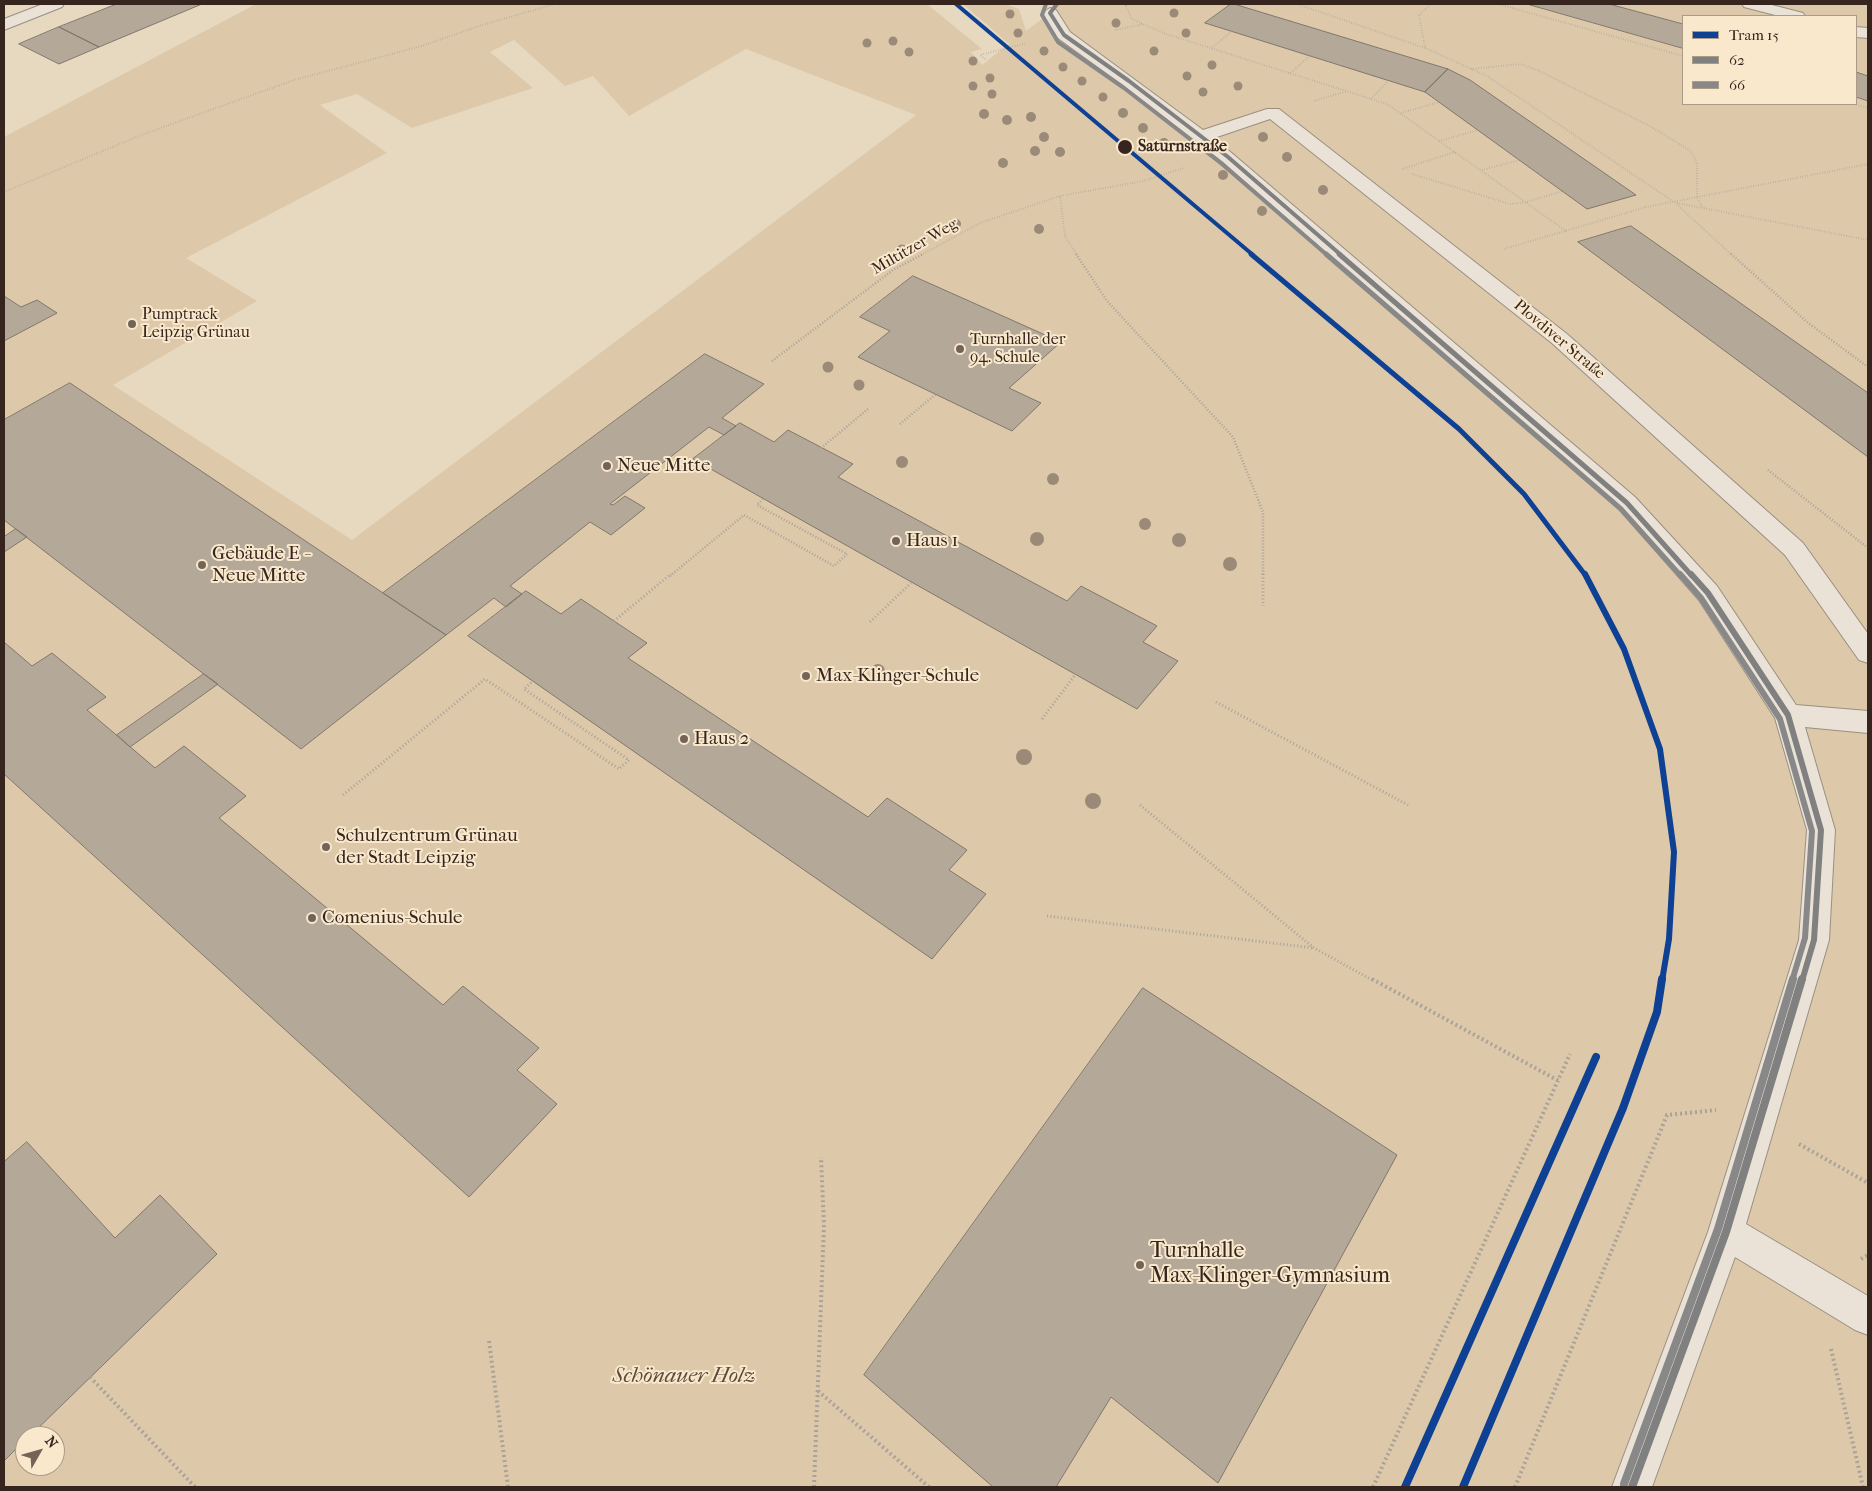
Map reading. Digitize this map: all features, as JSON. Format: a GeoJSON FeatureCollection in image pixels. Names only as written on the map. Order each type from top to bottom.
{"type":"FeatureCollection","features":[{"type":"Feature","properties":{"kind":"street"},"geometry":{"type":"LineString","coordinates":[[4,25],[56,4]]}},
{"type":"Feature","properties":{"kind":"street"},"geometry":{"type":"LineString","coordinates":[[1033,4],[1054,8],[1056,25],[1064,35],[1201,136],[1627,503],[1708,594],[1788,715],[1821,830],[1814,940],[1726,1232],[1632,1487]]}},
{"type":"Feature","properties":{"kind":"street"},"geometry":{"type":"LineString","coordinates":[[1750,4],[1793,15]]}},
{"type":"Feature","properties":{"kind":"street","name":"Plovdiver Straße"},"geometry":{"type":"LineString","coordinates":[[1201,136],[1273,113],[1560,339],[1794,549],[1868,653]]}},
{"type":"Feature","properties":{"kind":"street"},"geometry":{"type":"LineString","coordinates":[[1788,715],[1868,722]]}},
{"type":"Feature","properties":{"kind":"street"},"geometry":{"type":"LineString","coordinates":[[1726,1232],[1868,1317]]}},
{"type":"Feature","properties":{"kind":"path"},"geometry":{"type":"LineString","coordinates":[[4,192],[144,134],[294,80],[422,46],[482,25],[555,4]]}},
{"type":"Feature","properties":{"kind":"path"},"geometry":{"type":"LineString","coordinates":[[1128,4],[1126,6],[1132,19],[1163,33],[1387,104],[1566,231]]}},
{"type":"Feature","properties":{"kind":"path"},"geometry":{"type":"LineString","coordinates":[[1298,4],[1425,48],[1486,76],[1674,202],[1807,322],[1868,367]]}},
{"type":"Feature","properties":{"kind":"path"},"geometry":{"type":"LineString","coordinates":[[1425,48],[1419,15],[1431,4]]}},
{"type":"Feature","properties":{"kind":"path"},"geometry":{"type":"LineString","coordinates":[[1498,4],[1682,56]]}},
{"type":"Feature","properties":{"kind":"path"},"geometry":{"type":"LineString","coordinates":[[1212,48],[1232,32]]}},
{"type":"Feature","properties":{"kind":"path"},"geometry":{"type":"LineString","coordinates":[[985,59],[980,54],[1033,42]]}},
{"type":"Feature","properties":{"kind":"path"},"geometry":{"type":"LineString","coordinates":[[1290,73],[1310,56]]}},
{"type":"Feature","properties":{"kind":"path"},"geometry":{"type":"LineString","coordinates":[[1471,69],[1504,64],[1520,64],[1537,70],[1648,125],[1691,151],[1697,163],[1697,198],[1703,208]]}},
{"type":"Feature","properties":{"kind":"path"},"geometry":{"type":"LineString","coordinates":[[1371,99],[1388,81]]}},
{"type":"Feature","properties":{"kind":"path"},"geometry":{"type":"LineString","coordinates":[[1310,102],[1347,91]]}},
{"type":"Feature","properties":{"kind":"path"},"geometry":{"type":"LineString","coordinates":[[1400,113],[1439,102]]}},
{"type":"Feature","properties":{"kind":"path"},"geometry":{"type":"LineString","coordinates":[[1439,140],[1478,130]]}},
{"type":"Feature","properties":{"kind":"path"},"geometry":{"type":"LineString","coordinates":[[1455,152],[1398,170],[1510,204],[1526,202],[1563,192]]}},
{"type":"Feature","properties":{"kind":"path"},"geometry":{"type":"LineString","coordinates":[[1481,171],[1520,160]]}},
{"type":"Feature","properties":{"kind":"path"},"geometry":{"type":"LineString","coordinates":[[1463,262],[1646,207],[1868,164]]}},
{"type":"Feature","properties":{"kind":"path","name":"Miltitzer Weg"},"geometry":{"type":"LineString","coordinates":[[772,361],[893,270],[980,223],[1060,196],[1143,181],[1188,168]]}},
{"type":"Feature","properties":{"kind":"path"},"geometry":{"type":"LineString","coordinates":[[1060,196],[1065,236],[1107,301],[1233,437],[1263,512],[1263,606]]}},
{"type":"Feature","properties":{"kind":"path"},"geometry":{"type":"LineString","coordinates":[[1674,202],[1868,240]]}},
{"type":"Feature","properties":{"kind":"path"},"geometry":{"type":"LineString","coordinates":[[900,424],[936,394]]}},
{"type":"Feature","properties":{"kind":"path"},"geometry":{"type":"LineString","coordinates":[[821,448],[868,409]]}},
{"type":"Feature","properties":{"kind":"path"},"geometry":{"type":"LineString","coordinates":[[614,621],[744,515],[834,566],[847,554],[757,504],[763,499]]}},
{"type":"Feature","properties":{"kind":"path"},"geometry":{"type":"LineString","coordinates":[[870,622],[911,583]]}},
{"type":"Feature","properties":{"kind":"path"},"geometry":{"type":"LineString","coordinates":[[1042,719],[1075,675]]}},
{"type":"Feature","properties":{"kind":"path"},"geometry":{"type":"LineString","coordinates":[[343,794],[485,680],[619,770],[629,760],[524,689],[534,681]]}},
{"type":"Feature","properties":{"kind":"path"},"geometry":{"type":"LineString","coordinates":[[1216,702],[1408,805]]}},
{"type":"Feature","properties":{"kind":"path"},"geometry":{"type":"LineString","coordinates":[[1140,805],[1314,948],[1559,1081]]}},
{"type":"Feature","properties":{"kind":"path"},"geometry":{"type":"LineString","coordinates":[[1048,916],[1314,948]]}},
{"type":"Feature","properties":{"kind":"path"},"geometry":{"type":"LineString","coordinates":[[1373,1487],[1570,1054]]}},
{"type":"Feature","properties":{"kind":"path"},"geometry":{"type":"LineString","coordinates":[[1515,1487],[1667,1115],[1724,1109]]}},
{"type":"Feature","properties":{"kind":"path"},"geometry":{"type":"LineString","coordinates":[[1798,1144],[1868,1183]]}},
{"type":"Feature","properties":{"kind":"path"},"geometry":{"type":"LineString","coordinates":[[814,1487],[824,1225],[821,1157]]}},
{"type":"Feature","properties":{"kind":"path"},"geometry":{"type":"LineString","coordinates":[[1863,1487],[1817,1286],[1868,1255]]}},
{"type":"Feature","properties":{"kind":"path"},"geometry":{"type":"LineString","coordinates":[[489,1340],[508,1487]]}},
{"type":"Feature","properties":{"kind":"path"},"geometry":{"type":"LineString","coordinates":[[90,1377],[195,1487]]}},
{"type":"Feature","properties":{"kind":"path"},"geometry":{"type":"LineString","coordinates":[[818,1390],[929,1487]]}},
{"type":"Feature","properties":{"kind":"green space","name":"Schönauer Holz"},"geometry":{"type":"Polygon","coordinates":[[[256,4],[927,4],[982,49],[971,52],[982,65],[1011,42],[1008,43],[963,4],[1005,4],[1019,9],[1026,31],[1050,13],[1057,4],[1868,4],[1868,1487],[4,1487],[4,137],[256,4]],[[514,40],[490,52],[533,88],[412,128],[357,94],[320,105],[387,153],[186,258],[257,301],[113,385],[352,540],[916,115],[746,49],[629,116],[593,76],[565,86],[514,40]]]}},
{"type":"Feature","properties":{"kind":"building"},"geometry":{"type":"Polygon","coordinates":[[[117,4],[202,4],[99,47],[59,27],[117,4]]]}},
{"type":"Feature","properties":{"kind":"building"},"geometry":{"type":"Polygon","coordinates":[[[1231,4],[1448,69],[1425,92],[1205,23],[1231,4]]]}},
{"type":"Feature","properties":{"kind":"building"},"geometry":{"type":"Polygon","coordinates":[[[1527,4],[1609,4],[1682,24],[1682,48],[1527,4]]]}},
{"type":"Feature","properties":{"kind":"building"},"geometry":{"type":"Polygon","coordinates":[[[59,27],[99,47],[59,64],[19,44],[59,27]]]}},
{"type":"Feature","properties":{"kind":"building"},"geometry":{"type":"Polygon","coordinates":[[[1448,69],[1470,80],[1636,195],[1587,209],[1425,92],[1448,69]]]}},
{"type":"Feature","properties":{"kind":"building"},"geometry":{"type":"Polygon","coordinates":[[[1857,72],[1868,76],[1868,101],[1857,97],[1857,72]]]}},
{"type":"Feature","properties":{"kind":"building"},"geometry":{"type":"Polygon","coordinates":[[[1631,226],[1868,393],[1868,457],[1578,242],[1631,226]]]}},
{"type":"Feature","properties":{"kind":"building","name":"Turnhalle der 94. Schule"},"geometry":{"type":"Polygon","coordinates":[[[913,276],[1061,342],[1009,388],[1041,403],[1012,431],[858,357],[890,331],[860,317],[913,276]]]}},
{"type":"Feature","properties":{"kind":"building"},"geometry":{"type":"Polygon","coordinates":[[[4,296],[21,307],[37,300],[57,313],[4,341],[4,296]]]}},
{"type":"Feature","properties":{"kind":"building","name":"Neue Mitte"},"geometry":{"type":"Polygon","coordinates":[[[705,354],[764,384],[722,418],[736,426],[724,435],[709,427],[610,504],[613,505],[625,496],[645,508],[611,535],[590,522],[510,586],[522,594],[506,607],[494,598],[446,635],[383,593],[705,354]]]}},
{"type":"Feature","properties":{"kind":"building","name":"Gebäude E - Neue Mitte"},"geometry":{"type":"Polygon","coordinates":[[[70,383],[446,635],[301,749],[4,520],[4,420],[70,383]]]}},
{"type":"Feature","properties":{"kind":"building","name":"Haus 1"},"geometry":{"type":"Polygon","coordinates":[[[740,423],[774,442],[788,430],[853,464],[838,477],[1067,601],[1081,586],[1157,626],[1143,642],[1178,661],[1137,709],[693,459],[740,423]]]}},
{"type":"Feature","properties":{"kind":"building"},"geometry":{"type":"Polygon","coordinates":[[[16,529],[27,537],[4,552],[4,537],[16,529]]]}},
{"type":"Feature","properties":{"kind":"building","name":"Haus 2"},"geometry":{"type":"Polygon","coordinates":[[[526,591],[561,614],[581,599],[647,643],[628,658],[868,817],[887,798],[967,850],[949,870],[986,894],[932,959],[468,636],[526,591]]]}},
{"type":"Feature","properties":{"kind":"building"},"geometry":{"type":"Polygon","coordinates":[[[4,642],[32,666],[52,653],[106,697],[87,710],[155,768],[184,746],[246,796],[219,818],[443,1005],[463,986],[539,1048],[517,1070],[557,1104],[469,1197],[4,774],[4,642]]]}},
{"type":"Feature","properties":{"kind":"building"},"geometry":{"type":"Polygon","coordinates":[[[204,674],[218,684],[130,747],[117,735],[204,674]]]}},
{"type":"Feature","properties":{"kind":"building","name":"Turnhalle Max-Klinger-Gymnasium"},"geometry":{"type":"Polygon","coordinates":[[[1143,988],[1397,1155],[1218,1483],[1111,1397],[1056,1487],[993,1487],[864,1375],[1143,988]]]}},
{"type":"Feature","properties":{"kind":"building"},"geometry":{"type":"Polygon","coordinates":[[[27,1142],[115,1238],[160,1195],[217,1254],[40,1426],[15,1426],[15,1450],[4,1461],[4,1162],[27,1142]]]}},
{"type":"Feature","properties":{"kind":"tram line","name":"15"},"geometry":{"type":"LineString","coordinates":[[956,4],[1459,429],[1524,494],[1584,572],[1624,649],[1660,749],[1674,852],[1669,939],[1657,1012],[1623,1108],[1463,1487]]}},
{"type":"Feature","properties":{"kind":"tram line","name":"15"},"geometry":{"type":"LineString","coordinates":[[1405,1487],[1596,1057]]}},
{"type":"Feature","properties":{"kind":"transit line","name":"66"},"geometry":{"type":"LineString","coordinates":[[1046,4],[1042,10],[1042,15],[1058,42],[1124,88],[1222,164],[1621,509],[1701,598],[1780,719],[1812,831],[1805,938],[1718,1229],[1624,1484]]}},
{"type":"Feature","properties":{"kind":"transit line","name":"62"},"geometry":{"type":"LineString","coordinates":[[1057,4],[1050,13],[1064,35],[1129,81],[1228,157],[1627,503],[1708,593],[1788,715],[1821,830],[1814,940],[1726,1232],[1632,1487]]}},
{"type":"Feature","properties":{"kind":"place","name":"Saturnstraße"},"geometry":{"type":"Point","coordinates":[1125,147]}},
{"type":"Feature","properties":{"kind":"place","name":"Pumptrack Leipzig Grünau"},"geometry":{"type":"Point","coordinates":[132,324]}},
{"type":"Feature","properties":{"kind":"place","name":"Turnhalle der 94. Schule"},"geometry":{"type":"Point","coordinates":[960,349]}},
{"type":"Feature","properties":{"kind":"place","name":"Neue Mitte"},"geometry":{"type":"Point","coordinates":[607,466]}},
{"type":"Feature","properties":{"kind":"place","name":"Haus 1"},"geometry":{"type":"Point","coordinates":[896,541]}},
{"type":"Feature","properties":{"kind":"place","name":"Gebäude E - Neue Mitte"},"geometry":{"type":"Point","coordinates":[202,565]}},
{"type":"Feature","properties":{"kind":"place","name":"Max-Klinger-Schule"},"geometry":{"type":"Point","coordinates":[806,676]}},
{"type":"Feature","properties":{"kind":"place","name":"Haus 2"},"geometry":{"type":"Point","coordinates":[684,739]}},
{"type":"Feature","properties":{"kind":"place","name":"Schulzentrum Grünau der Stadt Leipzig"},"geometry":{"type":"Point","coordinates":[326,847]}},
{"type":"Feature","properties":{"kind":"place","name":"Comenius-Schule"},"geometry":{"type":"Point","coordinates":[312,918]}},
{"type":"Feature","properties":{"kind":"place","name":"Turnhalle Max-Klinger-Gymnasium"},"geometry":{"type":"Point","coordinates":[1140,1265]}}]}
